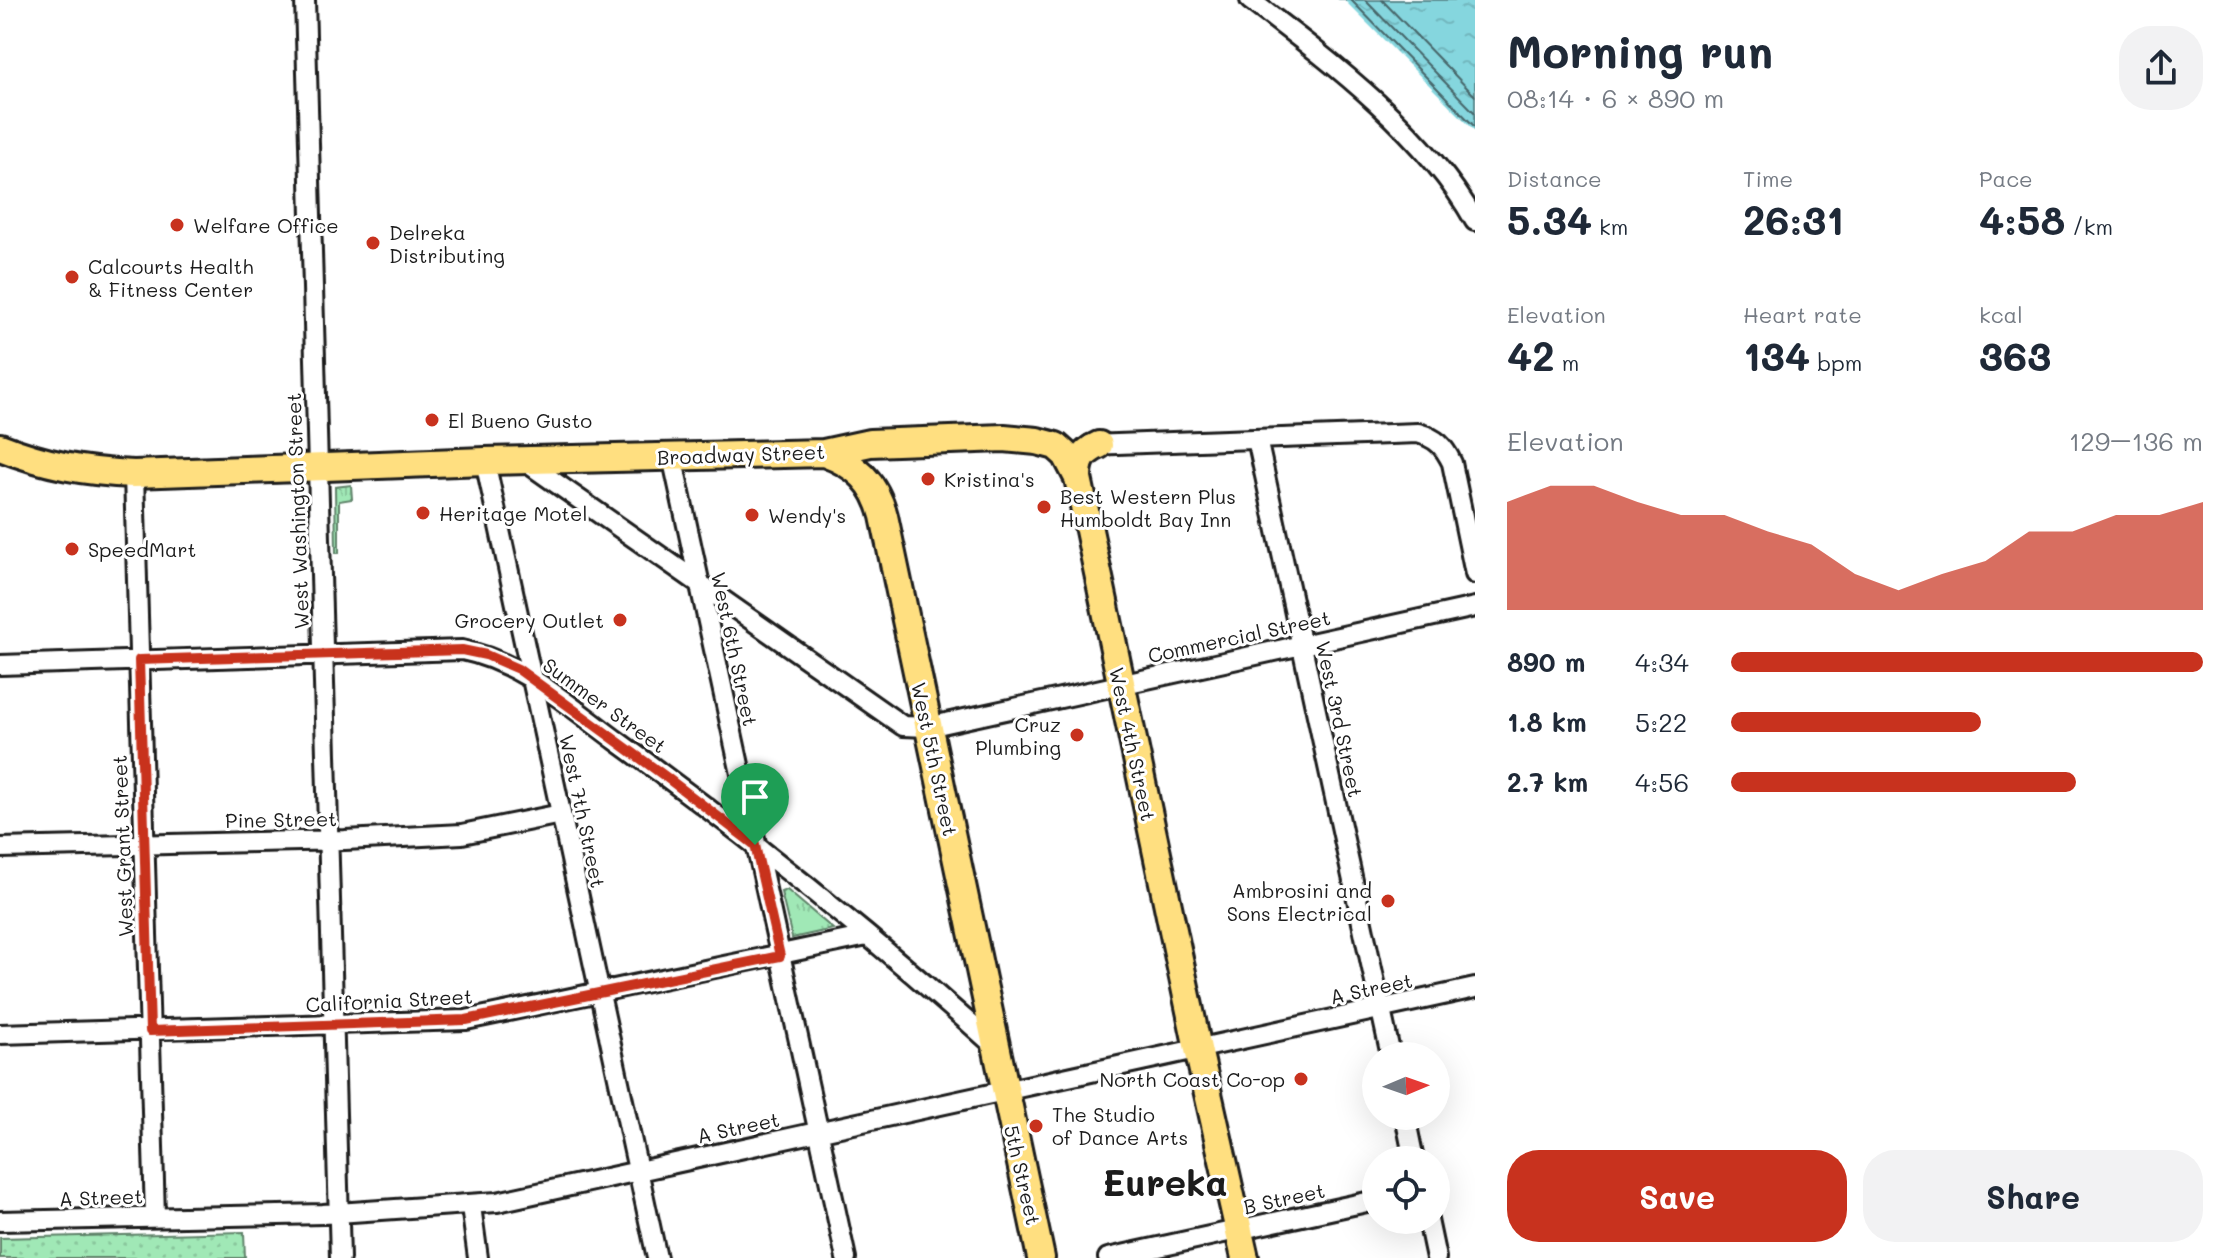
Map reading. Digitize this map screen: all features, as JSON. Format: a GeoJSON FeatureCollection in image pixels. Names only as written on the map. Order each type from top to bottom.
{"type":"FeatureCollection","features":[{"type":"Feature","properties":{"kind":"highway","name":"Broadway Street"},"geometry":{"type":"LineString","coordinates":[[0,447],[41,463],[64,468],[134,474],[824,453],[870,443],[1020,439],[1056,446]]}},
{"type":"Feature","properties":{"kind":"highway"},"geometry":{"type":"LineString","coordinates":[[881,503],[877,485],[884,465],[900,455],[938,442]]}},
{"type":"Feature","properties":{"kind":"highway"},"geometry":{"type":"LineString","coordinates":[[1078,478],[1081,457],[1099,445]]}},
{"type":"Feature","properties":{"kind":"highway","name":"West 4th Street"},"geometry":{"type":"LineString","coordinates":[[1056,446],[1066,455],[1078,478],[1245,1258]]}},
{"type":"Feature","properties":{"kind":"highway","name":"West 5th Street"},"geometry":{"type":"LineString","coordinates":[[824,453],[846,462],[865,476],[881,503],[1004,1092]]}},
{"type":"Feature","properties":{"kind":"highway","name":"5th Street"},"geometry":{"type":"LineString","coordinates":[[1004,1092],[1041,1258]]}},
{"type":"Feature","properties":{"kind":"street","name":"West Washington Street"},"geometry":{"type":"LineString","coordinates":[[305,0],[340,1258]]}},
{"type":"Feature","properties":{"kind":"street"},"geometry":{"type":"LineString","coordinates":[[1250,0],[1332,63],[1385,111],[1434,165],[1475,221]]}},
{"type":"Feature","properties":{"kind":"street","name":"Broadway Street"},"geometry":{"type":"LineString","coordinates":[[1056,446],[1418,433],[1437,440],[1452,463],[1475,574]]}},
{"type":"Feature","properties":{"kind":"street","name":"West 3rd Street"},"geometry":{"type":"LineString","coordinates":[[1257,439],[1388,1042]]}},
{"type":"Feature","properties":{"kind":"street","name":"West 6th Street"},"geometry":{"type":"LineString","coordinates":[[672,456],[846,1258]]}},
{"type":"Feature","properties":{"kind":"street","name":"Commercial Street"},"geometry":{"type":"LineString","coordinates":[[523,460],[903,726],[928,727],[1475,607]]}},
{"type":"Feature","properties":{"kind":"street","name":"West 7th Street"},"geometry":{"type":"LineString","coordinates":[[485,461],[657,1258]]}},
{"type":"Feature","properties":{"kind":"street","name":"West Grant Street"},"geometry":{"type":"LineString","coordinates":[[134,474],[155,1217]]}},
{"type":"Feature","properties":{"kind":"street","name":"Summer Street"},"geometry":{"type":"LineString","coordinates":[[0,665],[462,650],[486,655],[518,669],[755,845],[995,1046]]}},
{"type":"Feature","properties":{"kind":"street","name":"Pine Street"},"geometry":{"type":"LineString","coordinates":[[0,848],[462,834],[561,814]]}},
{"type":"Feature","properties":{"kind":"street","name":"California Street"},"geometry":{"type":"LineString","coordinates":[[0,1034],[466,1020],[867,936]]}},
{"type":"Feature","properties":{"kind":"street","name":"A Street"},"geometry":{"type":"LineString","coordinates":[[0,1221],[339,1213],[471,1206],[1475,988]]}},
{"type":"Feature","properties":{"kind":"street","name":"B Street"},"geometry":{"type":"LineString","coordinates":[[1108,1258],[1362,1203]]}},
{"type":"Feature","properties":{"kind":"street"},"geometry":{"type":"LineString","coordinates":[[471,1206],[478,1258]]}},
{"type":"Feature","properties":{"kind":"street"},"geometry":{"type":"LineString","coordinates":[[1431,1234],[1436,1258]]}},
{"type":"Feature","properties":{"kind":"green space"},"geometry":{"type":"Polygon","coordinates":[[[351,485],[352,499],[339,501],[339,553],[336,553],[335,487],[351,485]]]}},
{"type":"Feature","properties":{"kind":"green space"},"geometry":{"type":"Polygon","coordinates":[[[787,890],[833,929],[792,938],[781,892],[787,890]]]}},
{"type":"Feature","properties":{"kind":"green space"},"geometry":{"type":"Polygon","coordinates":[[[244,1232],[245,1258],[0,1258],[0,1238],[244,1232]]]}},
{"type":"Feature","properties":{"kind":"water"},"geometry":{"type":"Polygon","coordinates":[[[1340,0],[1475,0],[1475,138],[1340,0]]]}},
{"type":"Feature","properties":{"kind":"pier"},"geometry":{"type":"Polygon","coordinates":[[[1336,0],[1344,0],[1475,131],[1475,141],[1336,0]]]}},
{"type":"Feature","properties":{"kind":"place","name":"Welfare Office"},"geometry":{"type":"Point","coordinates":[177,225]}},
{"type":"Feature","properties":{"kind":"place","name":"Delreka Distributing"},"geometry":{"type":"Point","coordinates":[373,243]}},
{"type":"Feature","properties":{"kind":"place","name":"Calcourts Health & Fitness Center"},"geometry":{"type":"Point","coordinates":[72,277]}},
{"type":"Feature","properties":{"kind":"place","name":"El Bueno Gusto"},"geometry":{"type":"Point","coordinates":[432,420]}},
{"type":"Feature","properties":{"kind":"place","name":"Kristina's"},"geometry":{"type":"Point","coordinates":[928,479]}},
{"type":"Feature","properties":{"kind":"place","name":"Best Western Plus Humboldt Bay Inn"},"geometry":{"type":"Point","coordinates":[1044,507]}},
{"type":"Feature","properties":{"kind":"place","name":"Heritage Motel"},"geometry":{"type":"Point","coordinates":[423,513]}},
{"type":"Feature","properties":{"kind":"place","name":"Wendy's"},"geometry":{"type":"Point","coordinates":[752,515]}},
{"type":"Feature","properties":{"kind":"place","name":"SpeedMart"},"geometry":{"type":"Point","coordinates":[72,549]}},
{"type":"Feature","properties":{"kind":"place","name":"Grocery Outlet"},"geometry":{"type":"Point","coordinates":[620,620]}},
{"type":"Feature","properties":{"kind":"place","name":"Cruz Plumbing"},"geometry":{"type":"Point","coordinates":[1077,735]}},
{"type":"Feature","properties":{"kind":"place","name":"Ambrosini and Sons Electrical"},"geometry":{"type":"Point","coordinates":[1388,901]}},
{"type":"Feature","properties":{"kind":"place","name":"North Coast Co-op"},"geometry":{"type":"Point","coordinates":[1301,1079]}},
{"type":"Feature","properties":{"kind":"place","name":"The Studio of Dance Arts"},"geometry":{"type":"Point","coordinates":[1036,1126]}},
{"type":"Feature","properties":{"kind":"district","name":"Eureka"},"geometry":{"type":"Point","coordinates":[1165,1181]}},
{"type":"Feature","properties":{"kind":"route"},"geometry":{"type":"LineString","coordinates":[[462,650],[486,655],[518,669],[755,845],[780,956],[466,1020],[150,1031],[139,660],[462,650]]}}]}
